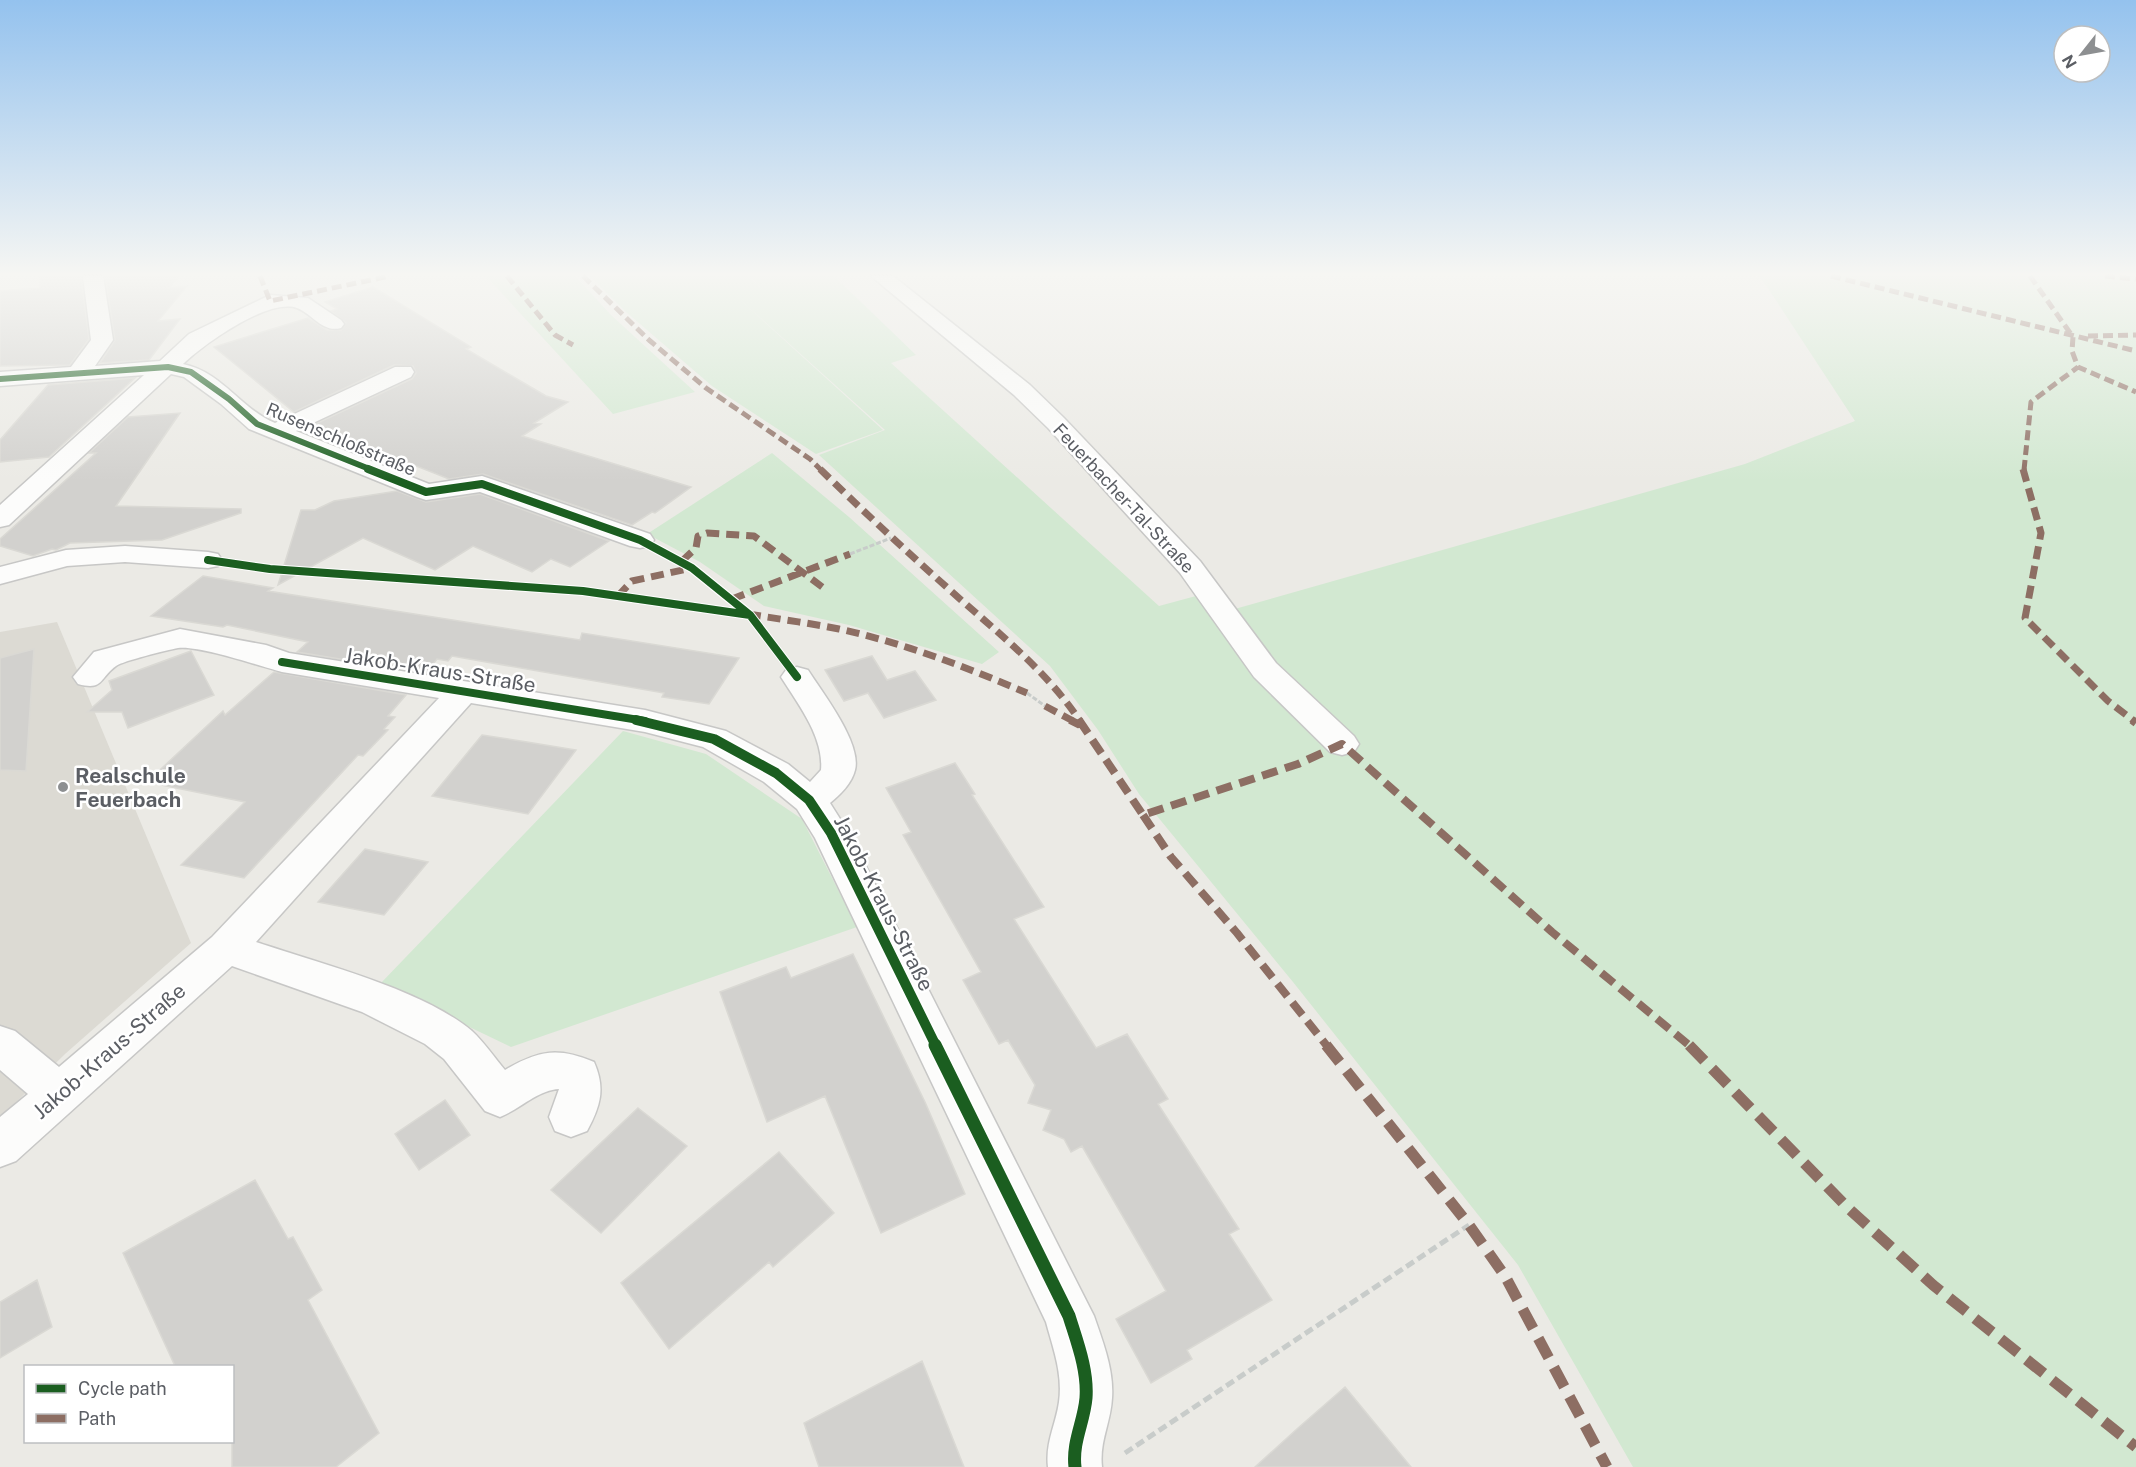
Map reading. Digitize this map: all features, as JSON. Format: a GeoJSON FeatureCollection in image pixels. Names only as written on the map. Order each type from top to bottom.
{"type":"FeatureCollection","features":[{"type":"Feature","properties":{"kind":"street"},"geometry":{"type":"LineString","coordinates":[[78,373],[99,344]]}},
{"type":"Feature","properties":{"kind":"street"},"geometry":{"type":"LineString","coordinates":[[0,519],[191,344]]}},
{"type":"Feature","properties":{"kind":"street","name":"Feuerbacher-Tal-Straße"},"geometry":{"type":"LineString","coordinates":[[966,344],[1022,390],[1056,423],[1184,560],[1232,628],[1266,670],[1342,744]]}},
{"type":"Feature","properties":{"kind":"street","name":"Rusenschloßstraße"},"geometry":{"type":"LineString","coordinates":[[0,379],[168,367],[191,372],[229,399],[257,424],[426,492],[482,484],[640,540]]}},
{"type":"Feature","properties":{"kind":"street"},"geometry":{"type":"LineString","coordinates":[[276,432],[403,372]]}},
{"type":"Feature","properties":{"kind":"street"},"geometry":{"type":"LineString","coordinates":[[0,576],[66,558],[125,554],[208,560]]}},
{"type":"Feature","properties":{"kind":"street","name":"Jakob-Kraus-Straße"},"geometry":{"type":"LineString","coordinates":[[89,677],[105,659],[180,638],[266,655],[282,662],[645,721],[714,739],[776,773],[809,800],[831,833],[1069,1316],[1083,1362],[1086,1385],[1086,1401],[1073,1451],[1076,1467]]}},
{"type":"Feature","properties":{"kind":"street","name":"Jakob-Kraus-Straße"},"geometry":{"type":"LineString","coordinates":[[797,677],[836,747],[839,769],[826,789],[809,800]]}},
{"type":"Feature","properties":{"kind":"street","name":"Jakob-Kraus-Straße"},"geometry":{"type":"LineString","coordinates":[[0,1146],[226,948],[463,692]]}},
{"type":"Feature","properties":{"kind":"street"},"geometry":{"type":"LineString","coordinates":[[226,948],[376,1000],[440,1031],[459,1046],[500,1097],[544,1071],[566,1069],[579,1076],[581,1087],[581,1102],[571,1117]]}},
{"type":"Feature","properties":{"kind":"street"},"geometry":{"type":"LineString","coordinates":[[0,1044],[60,1094]]}},
{"type":"Feature","properties":{"kind":"path"},"geometry":{"type":"LineString","coordinates":[[850,554],[891,538]]}},
{"type":"Feature","properties":{"kind":"path"},"geometry":{"type":"LineString","coordinates":[[1027,693],[1045,706]]}},
{"type":"Feature","properties":{"kind":"path"},"geometry":{"type":"LineString","coordinates":[[1114,1460],[1469,1225]]}},
{"type":"Feature","properties":{"kind":"shaded area","name":"Realschule Feuerbach"},"geometry":{"type":"Polygon","coordinates":[[[57,622],[191,943],[65,1054],[0,1118],[0,632],[57,622]]]}},
{"type":"Feature","properties":{"kind":"green space"},"geometry":{"type":"Polygon","coordinates":[[[549,344],[643,344],[695,392],[613,414],[549,344]]]}},
{"type":"Feature","properties":{"kind":"green space"},"geometry":{"type":"Polygon","coordinates":[[[664,344],[789,344],[883,430],[816,454],[712,386],[664,344]]]}},
{"type":"Feature","properties":{"kind":"green space"},"geometry":{"type":"Polygon","coordinates":[[[790,344],[905,344],[916,355],[891,363],[1159,606],[1196,596],[1210,616],[1745,464],[1855,421],[1805,344],[2136,344],[2136,1467],[1633,1467],[1518,1265],[1293,982],[1139,794],[1098,730],[1050,666],[819,455],[885,430],[790,344]]]}},
{"type":"Feature","properties":{"kind":"green space"},"geometry":{"type":"Polygon","coordinates":[[[772,453],[849,517],[999,652],[982,664],[849,625],[764,606],[700,562],[647,534],[772,453]]]}},
{"type":"Feature","properties":{"kind":"green space"},"geometry":{"type":"Polygon","coordinates":[[[623,731],[706,754],[802,819],[857,927],[511,1047],[380,984],[623,731]]]}},
{"type":"Feature","properties":{"kind":"building"},"geometry":{"type":"Polygon","coordinates":[[[0,344],[85,344],[70,365],[0,366],[0,344]]]}},
{"type":"Feature","properties":{"kind":"building"},"geometry":{"type":"Polygon","coordinates":[[[112,344],[161,344],[149,360],[100,363],[112,344]]]}},
{"type":"Feature","properties":{"kind":"building"},"geometry":{"type":"Polygon","coordinates":[[[222,344],[467,344],[471,347],[466,349],[546,396],[568,402],[534,423],[541,424],[522,436],[691,487],[655,513],[652,512],[632,525],[483,474],[449,479],[313,425],[412,379],[416,373],[413,366],[394,365],[294,412],[214,347],[222,344]]]}},
{"type":"Feature","properties":{"kind":"building"},"geometry":{"type":"Polygon","coordinates":[[[135,378],[49,457],[0,462],[0,440],[48,385],[135,378]]]}},
{"type":"Feature","properties":{"kind":"building"},"geometry":{"type":"Polygon","coordinates":[[[180,413],[116,506],[241,509],[241,513],[162,540],[70,543],[56,550],[52,549],[33,556],[0,546],[0,539],[96,453],[89,453],[128,417],[180,413]]]}},
{"type":"Feature","properties":{"kind":"building"},"geometry":{"type":"Polygon","coordinates":[[[397,491],[426,502],[480,494],[609,541],[570,567],[551,559],[532,572],[473,546],[435,570],[363,538],[278,585],[301,510],[315,510],[334,501],[397,491]]]}},
{"type":"Feature","properties":{"kind":"building"},"geometry":{"type":"Polygon","coordinates":[[[203,576],[273,588],[268,591],[580,640],[582,633],[739,658],[709,704],[662,697],[664,693],[452,656],[448,661],[437,659],[426,673],[297,652],[308,642],[227,625],[223,627],[151,616],[203,576]]]}},
{"type":"Feature","properties":{"kind":"building"},"geometry":{"type":"Polygon","coordinates":[[[34,649],[26,771],[0,770],[0,658],[34,649]]]}},
{"type":"Feature","properties":{"kind":"building"},"geometry":{"type":"Polygon","coordinates":[[[191,651],[214,695],[128,728],[122,712],[87,712],[112,690],[109,681],[191,651]]]}},
{"type":"Feature","properties":{"kind":"building"},"geometry":{"type":"Polygon","coordinates":[[[872,656],[887,680],[915,671],[936,700],[884,718],[868,693],[844,701],[825,670],[872,656]]]}},
{"type":"Feature","properties":{"kind":"building"},"geometry":{"type":"Polygon","coordinates":[[[274,672],[406,695],[388,716],[395,717],[384,729],[388,730],[363,756],[358,755],[244,878],[181,865],[245,802],[147,782],[223,711],[225,715],[274,672]]]}},
{"type":"Feature","properties":{"kind":"building"},"geometry":{"type":"Polygon","coordinates":[[[482,735],[576,750],[528,814],[432,796],[482,735]]]}},
{"type":"Feature","properties":{"kind":"building"},"geometry":{"type":"Polygon","coordinates":[[[955,763],[975,794],[972,795],[1044,907],[1014,919],[1096,1048],[1127,1034],[1168,1099],[1158,1104],[1239,1229],[1229,1234],[1272,1300],[1187,1350],[1192,1359],[1151,1383],[1116,1319],[1166,1291],[1082,1146],[1071,1152],[1064,1139],[1043,1130],[1051,1110],[1028,1103],[1035,1085],[1008,1040],[999,1044],[963,980],[981,972],[903,835],[911,832],[886,788],[955,763]]]}},
{"type":"Feature","properties":{"kind":"building"},"geometry":{"type":"Polygon","coordinates":[[[365,849],[428,862],[384,915],[318,902],[365,849]]]}},
{"type":"Feature","properties":{"kind":"building"},"geometry":{"type":"Polygon","coordinates":[[[853,954],[925,1102],[965,1194],[881,1233],[825,1096],[767,1122],[720,992],[786,967],[791,978],[853,954]]]}},
{"type":"Feature","properties":{"kind":"building"},"geometry":{"type":"Polygon","coordinates":[[[445,1100],[470,1135],[419,1170],[395,1134],[445,1100]]]}},
{"type":"Feature","properties":{"kind":"building"},"geometry":{"type":"Polygon","coordinates":[[[638,1108],[687,1146],[601,1233],[551,1190],[638,1108]]]}},
{"type":"Feature","properties":{"kind":"building"},"geometry":{"type":"Polygon","coordinates":[[[779,1152],[834,1213],[773,1267],[769,1262],[669,1349],[621,1283],[779,1152]]]}},
{"type":"Feature","properties":{"kind":"building"},"geometry":{"type":"Polygon","coordinates":[[[255,1180],[288,1239],[293,1237],[322,1290],[308,1300],[379,1433],[336,1467],[232,1467],[234,1365],[175,1365],[123,1253],[255,1180]]]}},
{"type":"Feature","properties":{"kind":"building"},"geometry":{"type":"Polygon","coordinates":[[[37,1280],[52,1327],[0,1358],[0,1302],[37,1280]]]}},
{"type":"Feature","properties":{"kind":"building"},"geometry":{"type":"Polygon","coordinates":[[[922,1361],[964,1467],[819,1467],[804,1423],[922,1361]]]}},
{"type":"Feature","properties":{"kind":"building"},"geometry":{"type":"Polygon","coordinates":[[[1345,1387],[1411,1467],[1255,1467],[1298,1428],[1345,1387]]]}},
{"type":"Feature","properties":{"kind":"marked path"},"geometry":{"type":"LineString","coordinates":[[654,344],[706,388],[810,459],[891,538],[1035,665],[1062,694],[1143,815],[1298,764],[1342,744],[1552,932],[1690,1046],[1848,1208],[1933,1285],[2136,1447]]}},
{"type":"Feature","properties":{"kind":"marked path"},"geometry":{"type":"LineString","coordinates":[[2072,344],[2072,351],[2078,367],[2136,392]]}},
{"type":"Feature","properties":{"kind":"marked path"},"geometry":{"type":"LineString","coordinates":[[2109,344],[2136,351]]}},
{"type":"Feature","properties":{"kind":"marked path"},"geometry":{"type":"LineString","coordinates":[[2078,367],[2031,402],[2023,467],[2041,533],[2025,618],[2108,701],[2136,723]]}},
{"type":"Feature","properties":{"kind":"marked path"},"geometry":{"type":"LineString","coordinates":[[682,561],[696,548],[698,536],[707,533],[754,536],[825,589]]}},
{"type":"Feature","properties":{"kind":"marked path"},"geometry":{"type":"LineString","coordinates":[[732,599],[850,554]]}},
{"type":"Feature","properties":{"kind":"marked path"},"geometry":{"type":"LineString","coordinates":[[618,596],[632,581],[692,568]]}},
{"type":"Feature","properties":{"kind":"marked path"},"geometry":{"type":"LineString","coordinates":[[748,614],[839,629],[904,646],[962,665],[1027,693]]}},
{"type":"Feature","properties":{"kind":"marked path"},"geometry":{"type":"LineString","coordinates":[[1045,706],[1080,725]]}},
{"type":"Feature","properties":{"kind":"marked path"},"geometry":{"type":"LineString","coordinates":[[1143,815],[1171,857],[1237,933],[1469,1225],[1505,1276],[1607,1467]]}},
{"type":"Feature","properties":{"kind":"cycle path"},"geometry":{"type":"LineString","coordinates":[[0,379],[168,367],[191,372],[229,399],[257,424],[426,492],[482,484],[640,540],[692,568],[750,615]]}},
{"type":"Feature","properties":{"kind":"cycle path"},"geometry":{"type":"LineString","coordinates":[[208,560],[270,569],[583,591],[750,615],[797,677]]}},
{"type":"Feature","properties":{"kind":"cycle path"},"geometry":{"type":"LineString","coordinates":[[282,662],[645,721],[714,739],[776,773],[809,800],[831,833],[1069,1316],[1081,1357],[1086,1388],[1085,1408],[1074,1449],[1075,1467]]}},
{"type":"Feature","properties":{"kind":"place","name":"Realschule Feuerbach"},"geometry":{"type":"Point","coordinates":[63,787]}}]}
